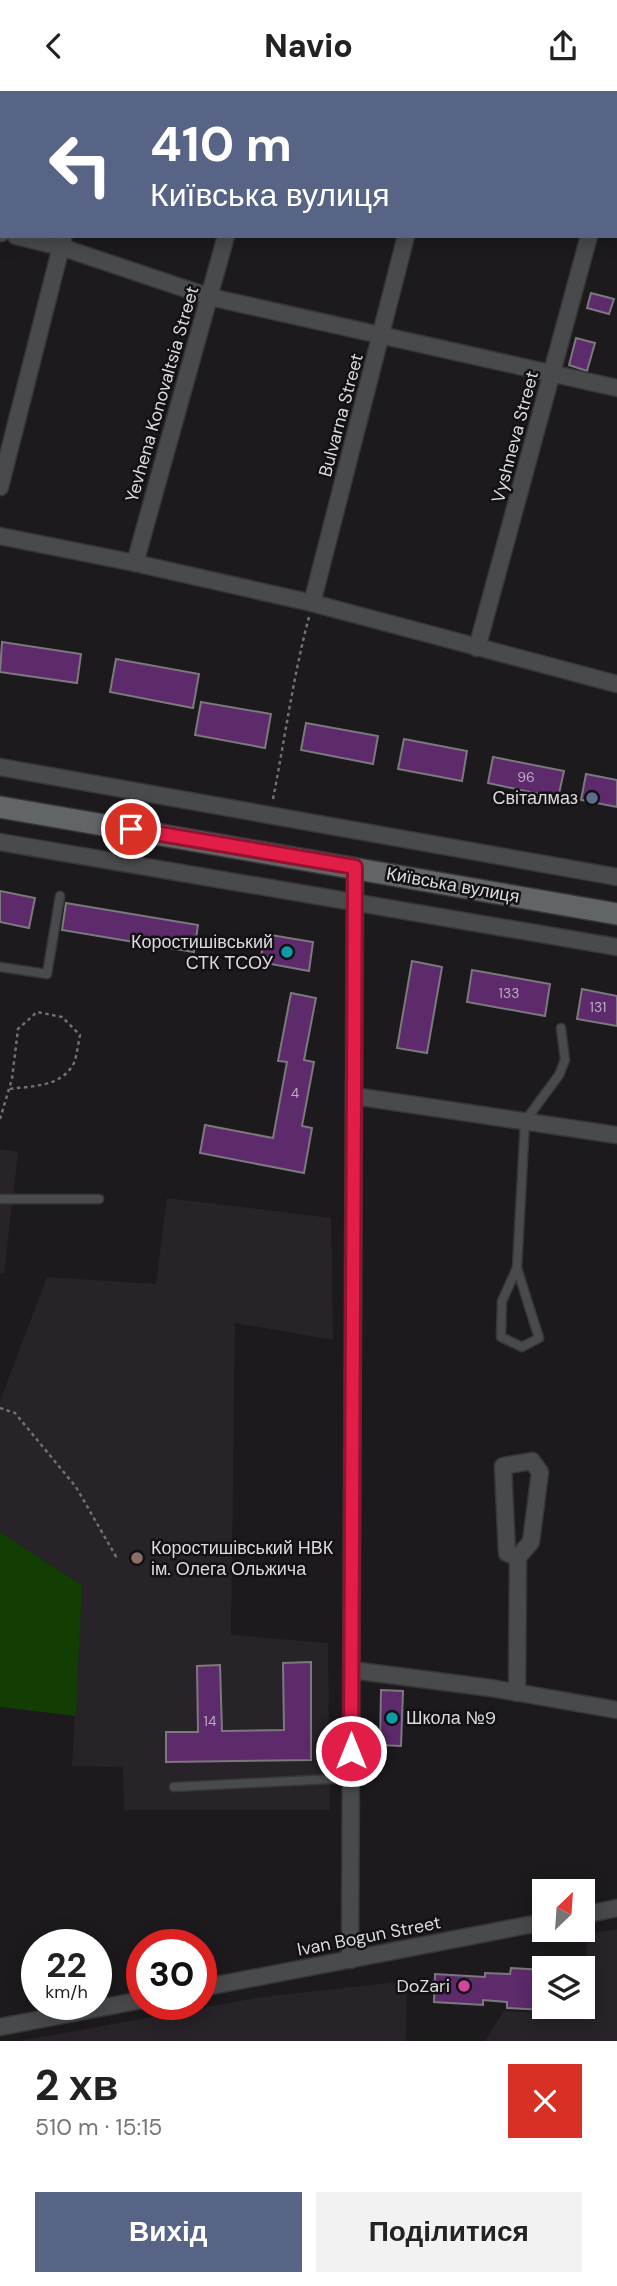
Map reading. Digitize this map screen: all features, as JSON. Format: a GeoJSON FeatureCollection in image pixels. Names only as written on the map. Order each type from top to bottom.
{"type":"FeatureCollection","features":[{"type":"Feature","properties":{"kind":"main road","name":"Київська вулиця"},"geometry":{"type":"LineString","coordinates":[[0,807],[355,867],[617,915]]}},
{"type":"Feature","properties":{"kind":"street"},"geometry":{"type":"LineString","coordinates":[[34,238],[62,241],[210,297],[617,388]]}},
{"type":"Feature","properties":{"kind":"street","name":"Yevhena Konovaltsia Street"},"geometry":{"type":"LineString","coordinates":[[135,563],[225,238]]}},
{"type":"Feature","properties":{"kind":"street","name":"Bulvarna Street"},"geometry":{"type":"LineString","coordinates":[[312,603],[406,238]]}},
{"type":"Feature","properties":{"kind":"street","name":"Vyshneva Street"},"geometry":{"type":"LineString","coordinates":[[477,648],[588,238]]}},
{"type":"Feature","properties":{"kind":"street"},"geometry":{"type":"LineString","coordinates":[[0,487],[62,241]]}},
{"type":"Feature","properties":{"kind":"street"},"geometry":{"type":"LineString","coordinates":[[0,536],[312,603],[617,684]]}},
{"type":"Feature","properties":{"kind":"street"},"geometry":{"type":"LineString","coordinates":[[0,767],[617,877]]}},
{"type":"Feature","properties":{"kind":"street"},"geometry":{"type":"LineString","coordinates":[[0,842],[617,947]]}},
{"type":"Feature","properties":{"kind":"street"},"geometry":{"type":"LineString","coordinates":[[350,1960],[355,867]]}},
{"type":"Feature","properties":{"kind":"street"},"geometry":{"type":"LineString","coordinates":[[354,1096],[617,1135]]}},
{"type":"Feature","properties":{"kind":"street"},"geometry":{"type":"LineString","coordinates":[[517,1693],[518,1556],[531,1542],[540,1472],[532,1461],[503,1466],[507,1553],[518,1556]]}},
{"type":"Feature","properties":{"kind":"street"},"geometry":{"type":"LineString","coordinates":[[351,1670],[617,1710]]}},
{"type":"Feature","properties":{"kind":"street"},"geometry":{"type":"LineString","coordinates":[[595,1913],[617,1908]]}},
{"type":"Feature","properties":{"kind":"street","name":"Ivan Bogun Street"},"geometry":{"type":"LineString","coordinates":[[217,1986],[532,1924]]}},
{"type":"Feature","properties":{"kind":"street"},"geometry":{"type":"LineString","coordinates":[[0,2028],[126,2003]]}},
{"type":"Feature","properties":{"kind":"lane"},"geometry":{"type":"LineString","coordinates":[[0,968],[47,974],[60,896]]}},
{"type":"Feature","properties":{"kind":"lane"},"geometry":{"type":"LineString","coordinates":[[517,1268],[539,1338],[522,1347],[501,1337],[502,1301],[517,1268],[526,1121],[559,1075],[565,1060],[561,1028]]}},
{"type":"Feature","properties":{"kind":"lane"},"geometry":{"type":"LineString","coordinates":[[0,1199],[99,1199]]}},
{"type":"Feature","properties":{"kind":"lane"},"geometry":{"type":"LineString","coordinates":[[174,1787],[351,1778]]}},
{"type":"Feature","properties":{"kind":"path"},"geometry":{"type":"LineString","coordinates":[[269,816],[291,706],[294,675],[312,603]]}},
{"type":"Feature","properties":{"kind":"path"},"geometry":{"type":"LineString","coordinates":[[0,1119],[9,1089],[18,1029],[37,1012],[62,1017],[80,1035],[73,1064],[60,1080],[9,1089]]}},
{"type":"Feature","properties":{"kind":"path"},"geometry":{"type":"LineString","coordinates":[[0,1408],[15,1413],[76,1487],[118,1560]]}},
{"type":"Feature","properties":{"kind":"shaded area"},"geometry":{"type":"Polygon","coordinates":[[[0,1149],[18,1152],[4,1274],[0,1273],[0,1149]]]}},
{"type":"Feature","properties":{"kind":"shaded area","name":"Коростишівський НВК ім. Олега Ольжича"},"geometry":{"type":"Polygon","coordinates":[[[167,1198],[331,1218],[333,1340],[235,1323],[231,1635],[328,1643],[330,1810],[124,1810],[123,1767],[72,1766],[82,1585],[0,1532],[0,1401],[47,1277],[156,1284],[167,1198]]]}},
{"type":"Feature","properties":{"kind":"shaded area"},"geometry":{"type":"Polygon","coordinates":[[[617,1929],[617,2041],[485,2041],[504,2011],[532,2012],[532,2019],[595,2019],[595,1956],[586,1956],[587,1943],[595,1943],[595,1933],[617,1929]]]}},
{"type":"Feature","properties":{"kind":"shaded area"},"geometry":{"type":"Polygon","coordinates":[[[407,1981],[406,2041],[20,2041],[136,2020],[217,2020],[217,2005],[262,1997],[407,1981]]]}},
{"type":"Feature","properties":{"kind":"green space"},"geometry":{"type":"Polygon","coordinates":[[[0,1532],[82,1585],[76,1716],[0,1707],[0,1532]]]}},
{"type":"Feature","properties":{"kind":"building"},"geometry":{"type":"Polygon","coordinates":[[[591,293],[614,299],[609,314],[587,308],[591,293]]]}},
{"type":"Feature","properties":{"kind":"building"},"geometry":{"type":"Polygon","coordinates":[[[576,338],[595,343],[587,371],[569,365],[576,338]]]}},
{"type":"Feature","properties":{"kind":"building"},"geometry":{"type":"Polygon","coordinates":[[[2,642],[81,654],[77,683],[0,672],[2,642]]]}},
{"type":"Feature","properties":{"kind":"building"},"geometry":{"type":"Polygon","coordinates":[[[116,659],[199,674],[193,708],[110,692],[116,659]]]}},
{"type":"Feature","properties":{"kind":"building"},"geometry":{"type":"Polygon","coordinates":[[[201,702],[271,714],[265,748],[195,735],[201,702]]]}},
{"type":"Feature","properties":{"kind":"building"},"geometry":{"type":"Polygon","coordinates":[[[306,723],[378,736],[373,764],[301,750],[306,723]]]}},
{"type":"Feature","properties":{"kind":"building"},"geometry":{"type":"Polygon","coordinates":[[[404,739],[467,751],[462,781],[398,769],[404,739]]]}},
{"type":"Feature","properties":{"kind":"building"},"geometry":{"type":"Polygon","coordinates":[[[493,757],[564,771],[558,798],[488,783],[493,757]]]}},
{"type":"Feature","properties":{"kind":"building"},"geometry":{"type":"Polygon","coordinates":[[[586,774],[617,780],[617,807],[581,800],[586,774]]]}},
{"type":"Feature","properties":{"kind":"building"},"geometry":{"type":"Polygon","coordinates":[[[0,891],[35,898],[29,928],[0,922],[0,891]]]}},
{"type":"Feature","properties":{"kind":"building"},"geometry":{"type":"Polygon","coordinates":[[[66,903],[198,925],[194,952],[62,930],[66,903]]]}},
{"type":"Feature","properties":{"kind":"building","name":"Коростишівський СТК ТСОУ"},"geometry":{"type":"Polygon","coordinates":[[[265,934],[313,942],[309,971],[260,962],[265,934]]]}},
{"type":"Feature","properties":{"kind":"building"},"geometry":{"type":"Polygon","coordinates":[[[412,961],[442,967],[427,1053],[397,1048],[412,961]]]}},
{"type":"Feature","properties":{"kind":"building"},"geometry":{"type":"Polygon","coordinates":[[[472,970],[550,984],[545,1016],[467,1002],[472,970]]]}},
{"type":"Feature","properties":{"kind":"building"},"geometry":{"type":"Polygon","coordinates":[[[582,989],[617,996],[617,1026],[577,1019],[582,989]]]}},
{"type":"Feature","properties":{"kind":"building"},"geometry":{"type":"Polygon","coordinates":[[[291,993],[316,998],[304,1060],[314,1062],[302,1126],[312,1128],[304,1173],[200,1153],[205,1125],[273,1138],[287,1062],[278,1061],[291,993]]]}},
{"type":"Feature","properties":{"kind":"building"},"geometry":{"type":"Polygon","coordinates":[[[311,1662],[311,1760],[166,1762],[166,1732],[198,1732],[197,1666],[220,1665],[222,1731],[284,1730],[283,1663],[311,1662]]]}},
{"type":"Feature","properties":{"kind":"building","name":"Школа №9"},"geometry":{"type":"Polygon","coordinates":[[[381,1690],[403,1691],[401,1746],[380,1745],[381,1690]]]}},
{"type":"Feature","properties":{"kind":"building"},"geometry":{"type":"Polygon","coordinates":[[[511,1968],[532,1969],[532,2009],[507,2008],[507,2002],[483,2000],[483,2005],[434,2002],[435,1974],[485,1977],[485,1973],[510,1974],[511,1968]]]}},
{"type":"Feature","properties":{"kind":"place","name":"Світалмаз"},"geometry":{"type":"Point","coordinates":[592,798]}},
{"type":"Feature","properties":{"kind":"place","name":"Коростишівський СТК ТСОУ"},"geometry":{"type":"Point","coordinates":[287,952]}},
{"type":"Feature","properties":{"kind":"place","name":"Коростишівський НВК ім. Олега Ольжича"},"geometry":{"type":"Point","coordinates":[137,1558]}},
{"type":"Feature","properties":{"kind":"place","name":"Школа №9"},"geometry":{"type":"Point","coordinates":[392,1718]}},
{"type":"Feature","properties":{"kind":"place","name":"DoZari"},"geometry":{"type":"Point","coordinates":[464,1986]}},
{"type":"Feature","properties":{"kind":"route"},"geometry":{"type":"LineString","coordinates":[[131,829],[355,867],[351,1751]]}}]}
